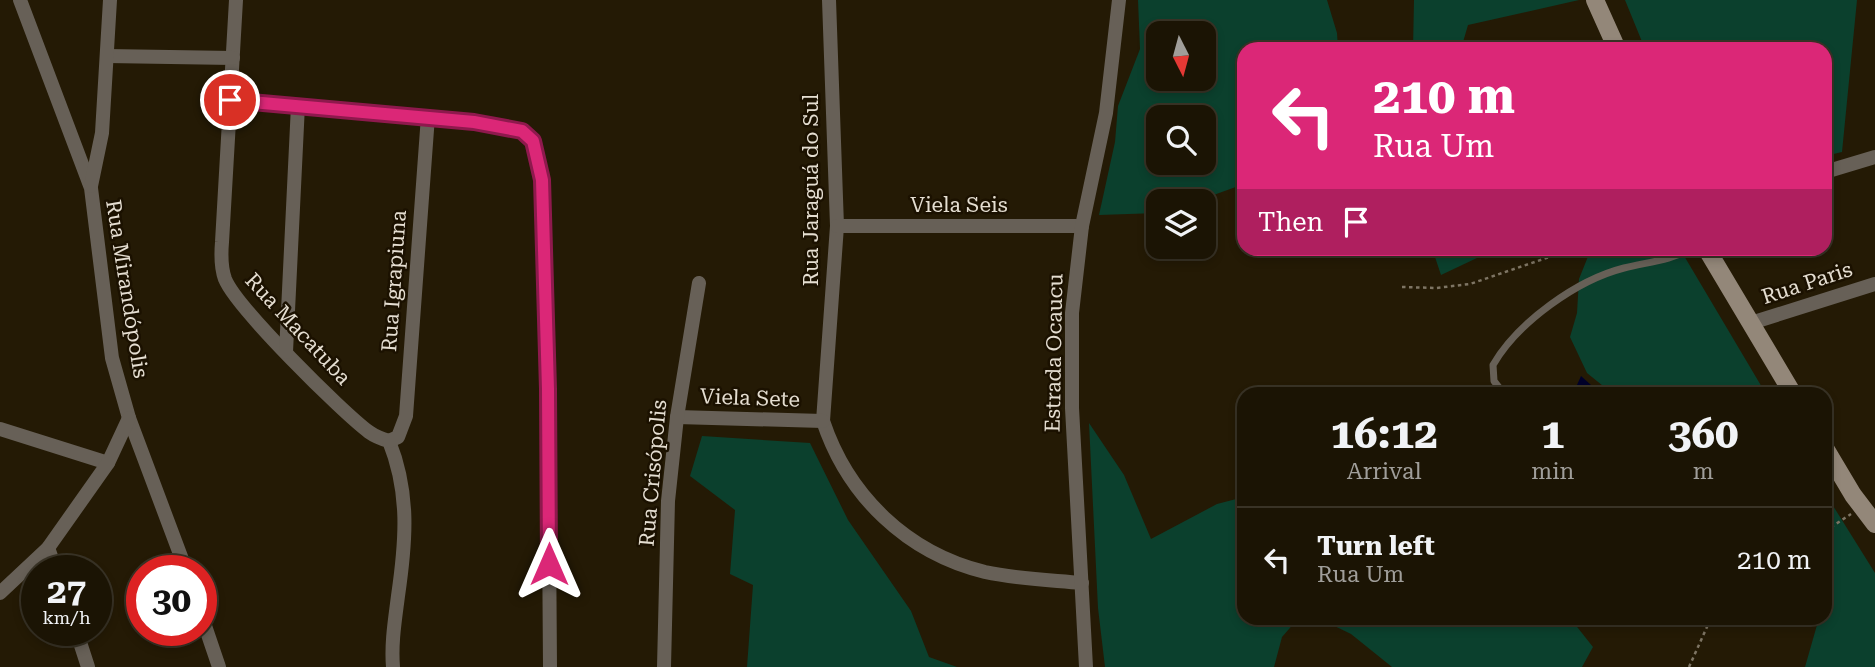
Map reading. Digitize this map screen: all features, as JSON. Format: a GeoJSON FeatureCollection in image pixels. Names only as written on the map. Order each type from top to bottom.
{"type":"FeatureCollection","features":[{"type":"Feature","properties":{"kind":"main road"},"geometry":{"type":"LineString","coordinates":[[1595,0],[1614,42]]}},
{"type":"Feature","properties":{"kind":"main road"},"geometry":{"type":"LineString","coordinates":[[1711,256],[1789,387]]}},
{"type":"Feature","properties":{"kind":"main road"},"geometry":{"type":"LineString","coordinates":[[1832,458],[1871,517]]}},
{"type":"Feature","properties":{"kind":"street","name":"Rua Mirandópolis"},"geometry":{"type":"LineString","coordinates":[[20,0],[90,188],[112,358],[129,418],[180,555]]}},
{"type":"Feature","properties":{"kind":"street"},"geometry":{"type":"LineString","coordinates":[[90,188],[102,133],[110,0]]}},
{"type":"Feature","properties":{"kind":"street","name":"Rua Macatuba"},"geometry":{"type":"LineString","coordinates":[[236,0],[221,259],[226,280],[238,299],[286,352],[362,426],[378,438],[389,441]]}},
{"type":"Feature","properties":{"kind":"street","name":"Rua Jaraguá do Sul"},"geometry":{"type":"LineString","coordinates":[[823,421],[837,226],[829,0]]}},
{"type":"Feature","properties":{"kind":"street","name":"Estrada Ocaucu"},"geometry":{"type":"LineString","coordinates":[[1086,667],[1072,408],[1072,313],[1082,226],[1107,113],[1119,0]]}},
{"type":"Feature","properties":{"kind":"street"},"geometry":{"type":"LineString","coordinates":[[107,56],[233,58]]}},
{"type":"Feature","properties":{"kind":"street"},"geometry":{"type":"LineString","coordinates":[[230,100],[428,116],[522,131],[533,141],[542,180],[548,389],[550,667]]}},
{"type":"Feature","properties":{"kind":"street"},"geometry":{"type":"LineString","coordinates":[[286,352],[298,105]]}},
{"type":"Feature","properties":{"kind":"street","name":"Rua Igrapiuna"},"geometry":{"type":"LineString","coordinates":[[389,441],[398,437],[406,416],[428,116]]}},
{"type":"Feature","properties":{"kind":"street"},"geometry":{"type":"LineString","coordinates":[[73,138],[102,133]]}},
{"type":"Feature","properties":{"kind":"street"},"geometry":{"type":"LineString","coordinates":[[1832,170],[1875,157]]}},
{"type":"Feature","properties":{"kind":"street","name":"Viela Seis"},"geometry":{"type":"LineString","coordinates":[[837,226],[1082,226]]}},
{"type":"Feature","properties":{"kind":"street","name":"Rua Crisópolis"},"geometry":{"type":"LineString","coordinates":[[664,667],[668,501],[677,417],[699,283]]}},
{"type":"Feature","properties":{"kind":"street","name":"Rua Paris"},"geometry":{"type":"LineString","coordinates":[[1751,323],[1874,288]]}},
{"type":"Feature","properties":{"kind":"street","name":"Viela Sete"},"geometry":{"type":"LineString","coordinates":[[677,417],[823,421]]}},
{"type":"Feature","properties":{"kind":"street"},"geometry":{"type":"LineString","coordinates":[[0,593],[48,548],[108,463],[129,418]]}},
{"type":"Feature","properties":{"kind":"street"},"geometry":{"type":"LineString","coordinates":[[823,421],[833,452],[852,482],[876,513],[912,540],[942,557],[985,572],[1082,583]]}},
{"type":"Feature","properties":{"kind":"street"},"geometry":{"type":"LineString","coordinates":[[0,429],[108,463]]}},
{"type":"Feature","properties":{"kind":"street"},"geometry":{"type":"LineString","coordinates":[[389,441],[400,468],[406,496],[406,527],[393,636],[393,667]]}},
{"type":"Feature","properties":{"kind":"street"},"geometry":{"type":"LineString","coordinates":[[48,548],[51,555]]}},
{"type":"Feature","properties":{"kind":"street"},"geometry":{"type":"LineString","coordinates":[[81,646],[88,667]]}},
{"type":"Feature","properties":{"kind":"street"},"geometry":{"type":"LineString","coordinates":[[212,646],[219,667]]}},
{"type":"Feature","properties":{"kind":"lane"},"geometry":{"type":"LineString","coordinates":[[1499,387],[1494,381],[1493,365],[1508,345],[1559,298],[1597,276],[1674,256]]}},
{"type":"Feature","properties":{"kind":"path"},"geometry":{"type":"LineString","coordinates":[[1402,287],[1436,288],[1470,284],[1552,256]]}},
{"type":"Feature","properties":{"kind":"path"},"geometry":{"type":"LineString","coordinates":[[1832,529],[1871,517]]}},
{"type":"Feature","properties":{"kind":"path"},"geometry":{"type":"LineString","coordinates":[[1689,667],[1709,625]]}},
{"type":"Feature","properties":{"kind":"green space"},"geometry":{"type":"Polygon","coordinates":[[[1138,0],[1327,0],[1338,42],[1237,42],[1237,187],[1216,194],[1216,189],[1146,189],[1146,213],[1099,215],[1115,142],[1118,106],[1140,49],[1138,0]]]}},
{"type":"Feature","properties":{"kind":"green space"},"geometry":{"type":"Polygon","coordinates":[[[1414,0],[1579,0],[1468,25],[1463,42],[1413,42],[1414,0]]]}},
{"type":"Feature","properties":{"kind":"green space"},"geometry":{"type":"Polygon","coordinates":[[[1625,0],[1857,0],[1842,152],[1832,154],[1832,42],[1642,42],[1625,0]]]}},
{"type":"Feature","properties":{"kind":"green space"},"geometry":{"type":"Polygon","coordinates":[[[1435,256],[1481,256],[1441,275],[1435,256]]]}},
{"type":"Feature","properties":{"kind":"green space"},"geometry":{"type":"Polygon","coordinates":[[[1588,256],[1684,256],[1762,387],[1604,387],[1587,373],[1570,337],[1577,313],[1579,279],[1588,256]]]}},
{"type":"Feature","properties":{"kind":"green space"},"geometry":{"type":"Polygon","coordinates":[[[1089,423],[1124,475],[1151,539],[1217,504],[1237,499],[1237,625],[1292,625],[1282,637],[1274,667],[1105,667],[1098,608],[1089,423]]]}},
{"type":"Feature","properties":{"kind":"green space"},"geometry":{"type":"Polygon","coordinates":[[[702,436],[810,443],[848,520],[911,611],[929,657],[957,667],[747,667],[753,585],[730,574],[735,510],[690,476],[702,436]]]}},
{"type":"Feature","properties":{"kind":"green space"},"geometry":{"type":"Polygon","coordinates":[[[1832,504],[1875,573],[1875,667],[1805,667],[1817,625],[1832,625],[1832,504]]]}},
{"type":"Feature","properties":{"kind":"green space"},"geometry":{"type":"Polygon","coordinates":[[[1332,625],[1576,625],[1593,647],[1582,667],[1392,667],[1351,634],[1332,625]]]}},
{"type":"Feature","properties":{"kind":"water"},"geometry":{"type":"Polygon","coordinates":[[[1581,376],[1593,387],[1577,387],[1581,376]]]}},
{"type":"Feature","properties":{"kind":"route"},"geometry":{"type":"LineString","coordinates":[[230,100],[474,122],[522,131],[533,141],[542,180],[548,389],[549,564]]}}]}
